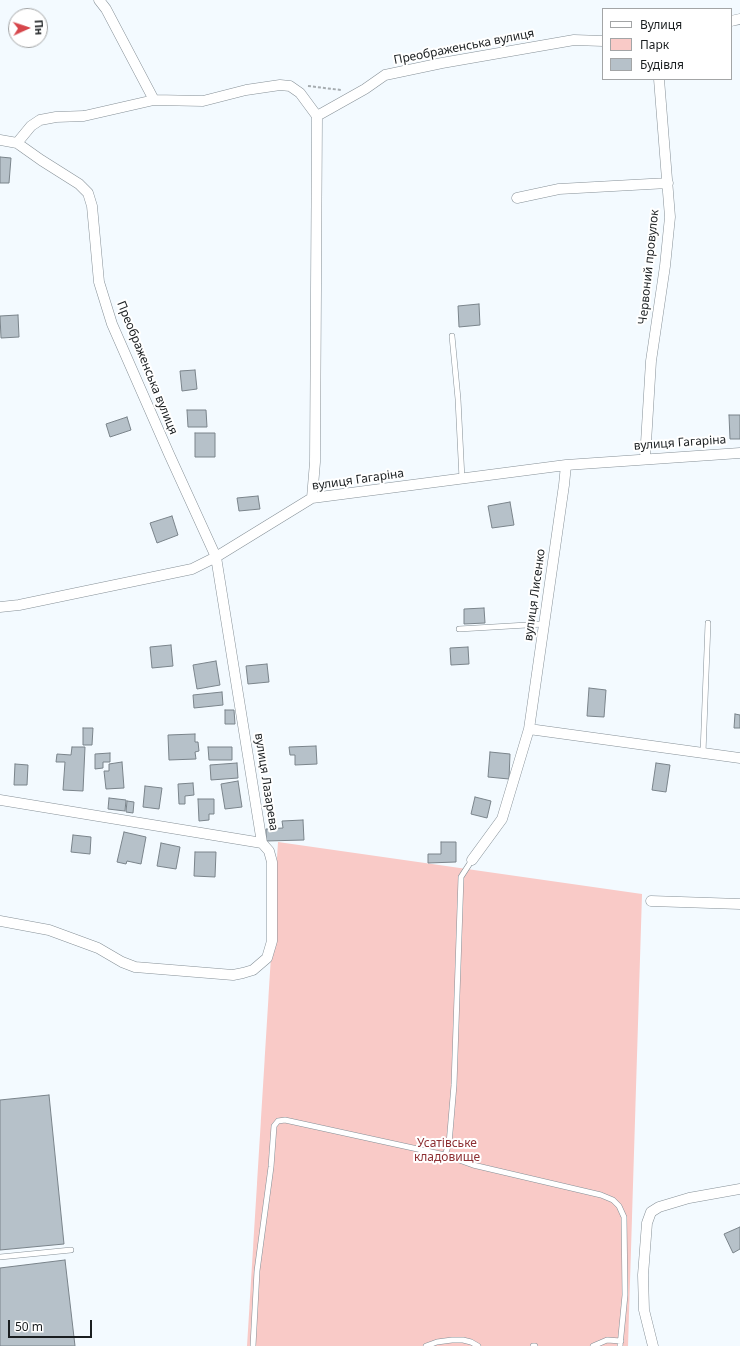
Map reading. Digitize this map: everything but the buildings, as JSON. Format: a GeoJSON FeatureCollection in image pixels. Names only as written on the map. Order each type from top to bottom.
{"type":"FeatureCollection","features":[{"type":"Feature","properties":{"kind":"street"},"geometry":{"type":"LineString","coordinates":[[99,0],[106,9],[154,100]]}},
{"type":"Feature","properties":{"kind":"street","name":"Преображенська вулиця"},"geometry":{"type":"LineString","coordinates":[[317,116],[385,75],[442,63],[574,40],[602,42]]}},
{"type":"Feature","properties":{"kind":"street","name":"Червоний провулок"},"geometry":{"type":"LineString","coordinates":[[646,458],[651,361],[665,266],[670,217],[659,80]]}},
{"type":"Feature","properties":{"kind":"street"},"geometry":{"type":"LineString","coordinates":[[17,143],[31,126],[40,120],[56,117],[84,116],[154,100],[203,101],[246,90],[280,85],[290,86],[300,93],[317,116],[315,462],[312,498]]}},
{"type":"Feature","properties":{"kind":"street","name":"Преображенська вулиця"},"geometry":{"type":"LineString","coordinates":[[0,140],[17,143],[80,184],[88,193],[92,206],[99,282],[112,324],[168,454],[216,557]]}},
{"type":"Feature","properties":{"kind":"street"},"geometry":{"type":"LineString","coordinates":[[517,198],[559,189],[668,183]]}},
{"type":"Feature","properties":{"kind":"street","name":"вулиця Гагаріна"},"geometry":{"type":"LineString","coordinates":[[0,607],[19,605],[192,569],[216,557],[312,498],[566,465],[646,458],[740,453]]}},
{"type":"Feature","properties":{"kind":"street","name":"вулиця Лисенко"},"geometry":{"type":"LineString","coordinates":[[472,860],[502,819],[529,729],[566,465]]}},
{"type":"Feature","properties":{"kind":"street","name":"вулиця Лазарева"},"geometry":{"type":"LineString","coordinates":[[0,800],[262,843],[216,557]]}},
{"type":"Feature","properties":{"kind":"street"},"geometry":{"type":"LineString","coordinates":[[529,729],[740,758]]}},
{"type":"Feature","properties":{"kind":"street"},"geometry":{"type":"LineString","coordinates":[[0,921],[49,930],[98,948],[122,962],[135,967],[233,975],[243,973],[253,970],[267,958],[272,940],[272,862],[268,851],[262,843]]}},
{"type":"Feature","properties":{"kind":"street"},"geometry":{"type":"LineString","coordinates":[[651,901],[740,904]]}},
{"type":"Feature","properties":{"kind":"street"},"geometry":{"type":"LineString","coordinates":[[653,1346],[644,1310],[643,1275],[647,1223],[651,1212],[659,1207],[689,1198],[740,1190]]}},
{"type":"Feature","properties":{"kind":"lane"},"geometry":{"type":"LineString","coordinates":[[452,336],[458,399],[462,479]]}},
{"type":"Feature","properties":{"kind":"lane"},"geometry":{"type":"LineString","coordinates":[[703,753],[708,623]]}},
{"type":"Feature","properties":{"kind":"lane"},"geometry":{"type":"LineString","coordinates":[[459,629],[544,624]]}},
{"type":"Feature","properties":{"kind":"lane"},"geometry":{"type":"LineString","coordinates":[[445,1154],[449,1144],[454,1085],[461,877],[472,860]]}},
{"type":"Feature","properties":{"kind":"lane"},"geometry":{"type":"LineString","coordinates":[[252,1346],[257,1271],[271,1167],[274,1126],[278,1121],[285,1120],[297,1121],[445,1154],[473,1165],[601,1195],[613,1200],[619,1206],[624,1217],[625,1296],[621,1344],[607,1340],[593,1346]]}},
{"type":"Feature","properties":{"kind":"lane"},"geometry":{"type":"LineString","coordinates":[[0,1257],[71,1250]]}},
{"type":"Feature","properties":{"kind":"lane"},"geometry":{"type":"LineString","coordinates":[[426,1346],[437,1342],[452,1340],[463,1340],[478,1346]]}},
{"type":"Feature","properties":{"kind":"path"},"geometry":{"type":"LineString","coordinates":[[307,86],[346,90]]}},
{"type":"Feature","properties":{"kind":"green space","name":"Усатівське кладовище"},"geometry":{"type":"Polygon","coordinates":[[[278,842],[642,894],[628,1346],[247,1346],[278,842]]]}}]}
